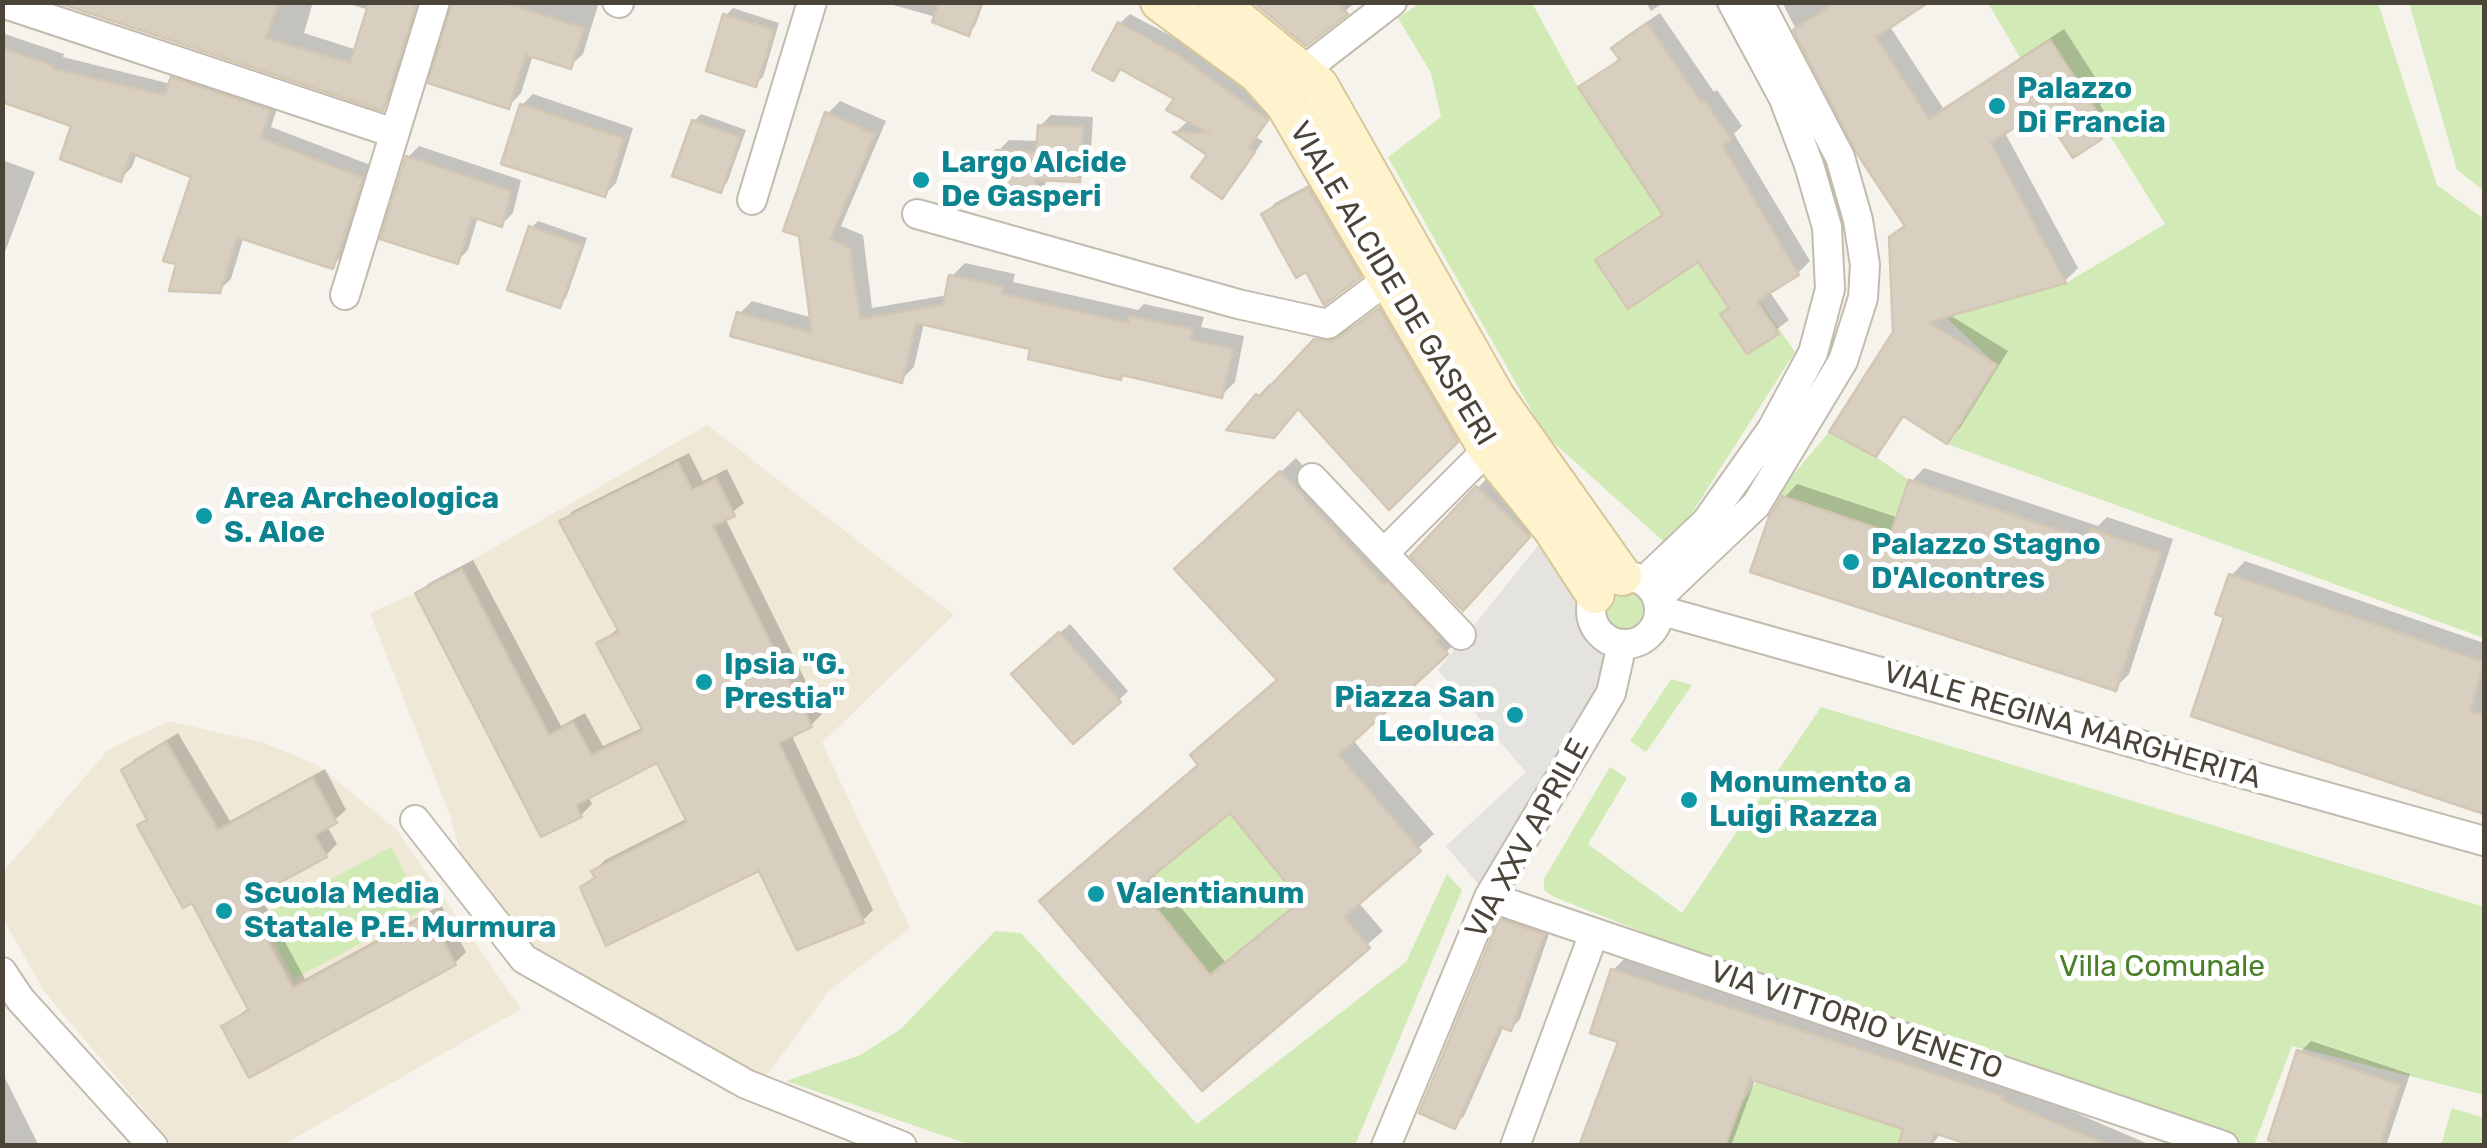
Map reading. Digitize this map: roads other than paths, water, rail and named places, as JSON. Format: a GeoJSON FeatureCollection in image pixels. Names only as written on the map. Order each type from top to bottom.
{"type":"FeatureCollection","features":[{"type":"Feature","properties":{"kind":"main road","name":"VIALE ALCIDE DE GASPERI"},"geometry":{"type":"LineString","coordinates":[[1160,2],[1257,73],[1285,104],[1488,449],[1552,528],[1636,592]]}},
{"type":"Feature","properties":{"kind":"main road"},"geometry":{"type":"LineString","coordinates":[[1217,2],[1318,86],[1496,398],[1636,592]]}},
{"type":"Feature","properties":{"kind":"street"},"geometry":{"type":"LineString","coordinates":[[345,295],[435,2]]}},
{"type":"Feature","properties":{"kind":"street"},"geometry":{"type":"LineString","coordinates":[[752,200],[812,2]]}},
{"type":"Feature","properties":{"kind":"street"},"geometry":{"type":"LineString","coordinates":[[1304,71],[1392,2]]}},
{"type":"Feature","properties":{"kind":"street"},"geometry":{"type":"LineString","coordinates":[[2,3],[394,133]]}},
{"type":"Feature","properties":{"kind":"street"},"geometry":{"type":"LineString","coordinates":[[1636,592],[1652,631],[1633,643],[1611,641],[1595,626],[1592,616],[1636,592],[1756,504],[1843,361],[1862,298],[1865,265],[1858,220],[1840,156],[1752,8]]}},
{"type":"Feature","properties":{"kind":"street"},"geometry":{"type":"LineString","coordinates":[[917,214],[1238,304],[1328,324],[1388,279]]}},
{"type":"Feature","properties":{"kind":"street"},"geometry":{"type":"LineString","coordinates":[[1384,553],[1488,449]]}},
{"type":"Feature","properties":{"kind":"street"},"geometry":{"type":"LineString","coordinates":[[1312,478],[1462,635]]}},
{"type":"Feature","properties":{"kind":"street","name":"VIALE REGINA MARGHERITA"},"geometry":{"type":"LineString","coordinates":[[1636,592],[2484,842]]}},
{"type":"Feature","properties":{"kind":"street","name":"VIA XXV APRILE"},"geometry":{"type":"LineString","coordinates":[[1386,1146],[1489,896],[1611,693],[1622,644]]}},
{"type":"Feature","properties":{"kind":"street"},"geometry":{"type":"LineString","coordinates":[[415,820],[524,959],[746,1084],[902,1146]]}},
{"type":"Feature","properties":{"kind":"street","name":"VIA VITTORIO VENETO"},"geometry":{"type":"LineString","coordinates":[[1489,896],[2224,1146]]}},
{"type":"Feature","properties":{"kind":"street"},"geometry":{"type":"LineString","coordinates":[[1516,1146],[1594,932]]}},
{"type":"Feature","properties":{"kind":"street"},"geometry":{"type":"LineString","coordinates":[[2,972],[20,999],[153,1146]]}},
{"type":"Feature","properties":{"kind":"place","name":"Palazzo Di Francia"},"geometry":{"type":"Point","coordinates":[1997,106]}},
{"type":"Feature","properties":{"kind":"place","name":"Largo Alcide De Gasperi"},"geometry":{"type":"Point","coordinates":[921,180]}},
{"type":"Feature","properties":{"kind":"place","name":"Area Archeologica S. Aloe"},"geometry":{"type":"Point","coordinates":[204,516]}},
{"type":"Feature","properties":{"kind":"place","name":"Palazzo Stagno D'Alcontres"},"geometry":{"type":"Point","coordinates":[1851,562]}},
{"type":"Feature","properties":{"kind":"place","name":"Ipsia \"G. Prestia\""},"geometry":{"type":"Point","coordinates":[704,682]}},
{"type":"Feature","properties":{"kind":"place","name":"Piazza San Leoluca"},"geometry":{"type":"Point","coordinates":[1515,715]}},
{"type":"Feature","properties":{"kind":"place","name":"Monumento a Luigi Razza"},"geometry":{"type":"Point","coordinates":[1689,800]}},
{"type":"Feature","properties":{"kind":"place","name":"Valentianum"},"geometry":{"type":"Point","coordinates":[1096,894]}},
{"type":"Feature","properties":{"kind":"place","name":"Scuola Media Statale P.E. Murmura"},"geometry":{"type":"Point","coordinates":[224,911]}},
{"type":"Feature","properties":{"kind":"park label","name":"Villa Comunale"},"geometry":{"type":"Point","coordinates":[2162,967]}}]}
